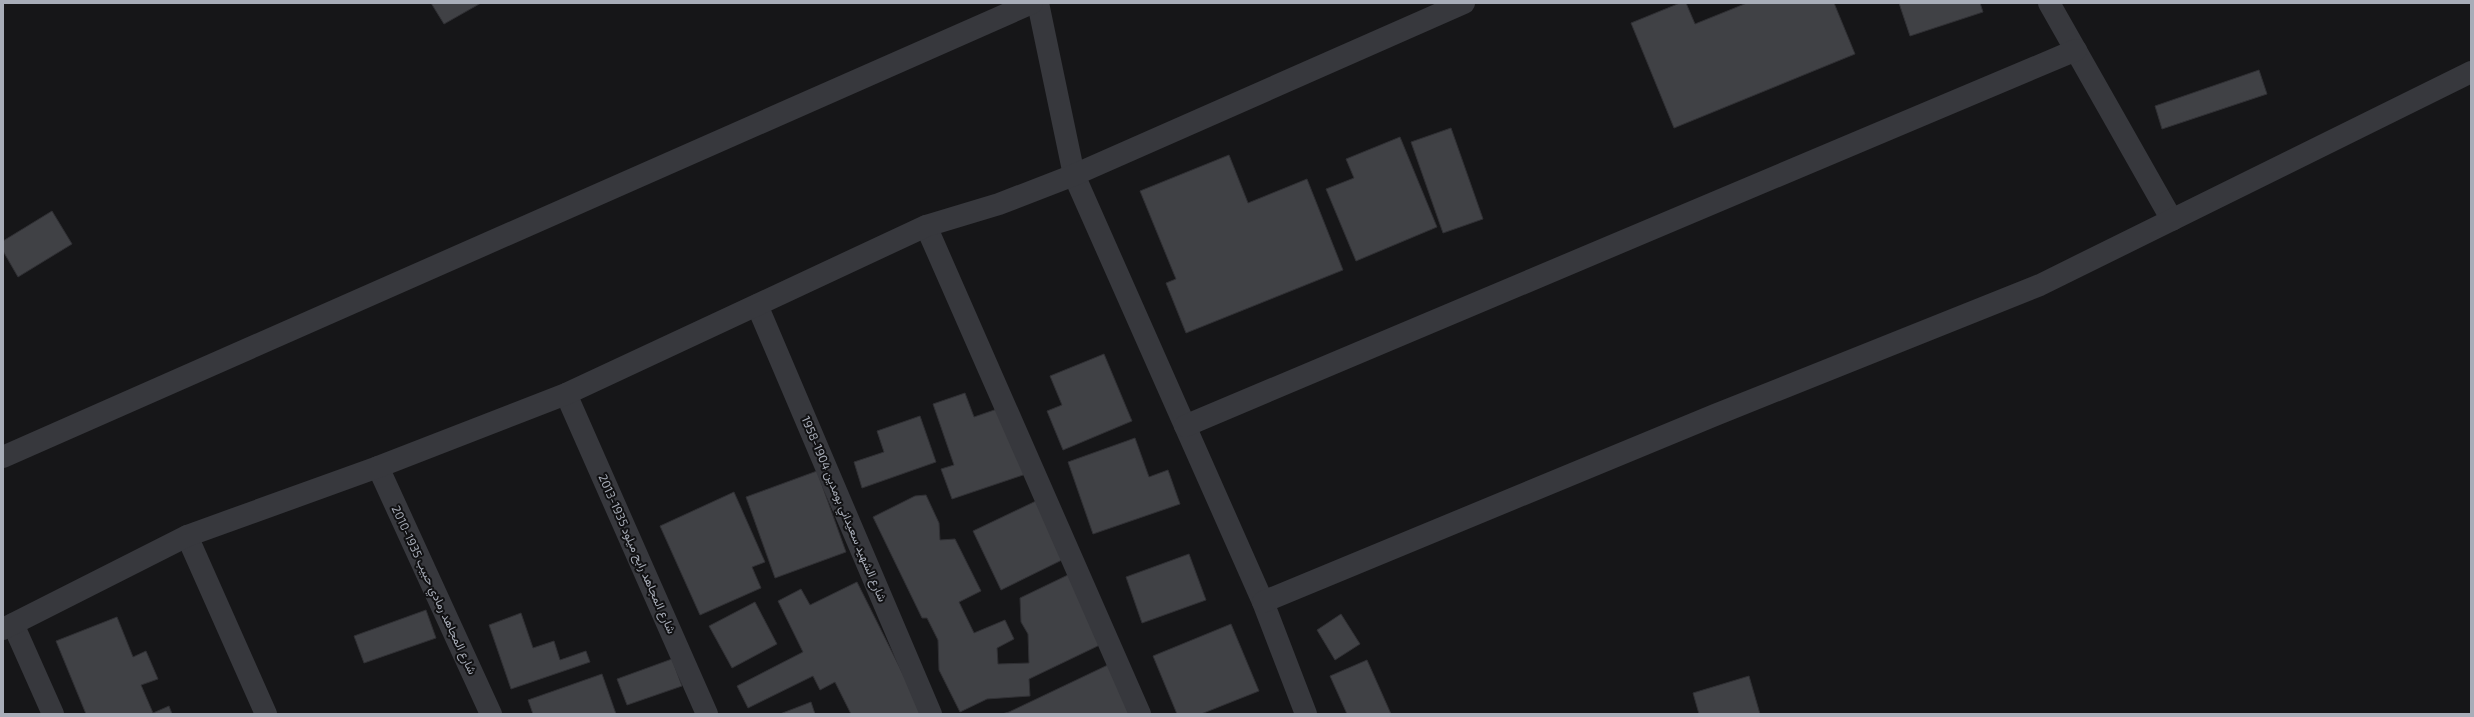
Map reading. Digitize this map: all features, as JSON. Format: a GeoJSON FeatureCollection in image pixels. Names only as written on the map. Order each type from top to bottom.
{"type":"FeatureCollection","features":[{"type":"Feature","properties":{"kind":"street"},"geometry":{"type":"LineString","coordinates":[[3,457],[1032,3]]}},
{"type":"Feature","properties":{"kind":"street"},"geometry":{"type":"LineString","coordinates":[[1038,3],[1074,175],[1263,602],[1306,714]]}},
{"type":"Feature","properties":{"kind":"street"},"geometry":{"type":"LineString","coordinates":[[53,714],[8,626],[187,536],[378,467],[566,394],[926,226],[999,204],[1074,175],[1464,3]]}},
{"type":"Feature","properties":{"kind":"street"},"geometry":{"type":"LineString","coordinates":[[2049,3],[2172,220]]}},
{"type":"Feature","properties":{"kind":"street"},"geometry":{"type":"LineString","coordinates":[[1185,426],[2076,50]]}},
{"type":"Feature","properties":{"kind":"street"},"geometry":{"type":"LineString","coordinates":[[1263,602],[1715,415],[2040,285],[2471,72]]}},
{"type":"Feature","properties":{"kind":"street"},"geometry":{"type":"LineString","coordinates":[[926,226],[1140,714]]}},
{"type":"Feature","properties":{"kind":"street","name":"شارع الشهيد سعيداني بومدين 1904-1958"},"geometry":{"type":"LineString","coordinates":[[757,305],[931,714]]}},
{"type":"Feature","properties":{"kind":"street","name":"شارع المجاهد رابح ميلود 1935-2013"},"geometry":{"type":"LineString","coordinates":[[566,394],[707,714]]}},
{"type":"Feature","properties":{"kind":"street","name":"شارع المجاهد رمادي حبيب 1935-2010"},"geometry":{"type":"LineString","coordinates":[[378,467],[491,714]]}},
{"type":"Feature","properties":{"kind":"street"},"geometry":{"type":"LineString","coordinates":[[187,536],[266,714]]}},
{"type":"Feature","properties":{"kind":"building"},"geometry":{"type":"Polygon","coordinates":[[[431,3],[481,3],[444,24],[431,3]]]}},
{"type":"Feature","properties":{"kind":"building"},"geometry":{"type":"Polygon","coordinates":[[[1680,3],[1686,3],[1695,24],[1747,3],[1834,3],[1855,54],[1674,128],[1631,23],[1680,3]]]}},
{"type":"Feature","properties":{"kind":"building"},"geometry":{"type":"Polygon","coordinates":[[[1899,3],[1980,3],[1983,12],[1910,36],[1899,3]]]}},
{"type":"Feature","properties":{"kind":"building"},"geometry":{"type":"Polygon","coordinates":[[[2259,70],[2267,94],[2162,129],[2155,106],[2259,70]]]}},
{"type":"Feature","properties":{"kind":"building"},"geometry":{"type":"Polygon","coordinates":[[[1451,128],[1483,219],[1443,233],[1411,142],[1451,128]]]}},
{"type":"Feature","properties":{"kind":"building"},"geometry":{"type":"Polygon","coordinates":[[[1400,137],[1437,227],[1356,261],[1326,189],[1354,178],[1346,159],[1400,137]]]}},
{"type":"Feature","properties":{"kind":"building"},"geometry":{"type":"Polygon","coordinates":[[[1229,155],[1248,203],[1307,179],[1343,270],[1186,333],[1166,283],[1176,279],[1140,191],[1229,155]]]}},
{"type":"Feature","properties":{"kind":"building"},"geometry":{"type":"Polygon","coordinates":[[[52,211],[72,244],[18,277],[3,251],[3,241],[52,211]]]}},
{"type":"Feature","properties":{"kind":"building"},"geometry":{"type":"Polygon","coordinates":[[[1104,354],[1132,421],[1063,450],[1047,411],[1062,405],[1050,376],[1104,354]]]}},
{"type":"Feature","properties":{"kind":"building"},"geometry":{"type":"Polygon","coordinates":[[[965,393],[974,417],[1003,407],[1026,474],[952,499],[941,469],[954,465],[933,404],[965,393]]]}},
{"type":"Feature","properties":{"kind":"building"},"geometry":{"type":"Polygon","coordinates":[[[920,416],[936,462],[862,488],[854,462],[884,452],[877,431],[920,416]]]}},
{"type":"Feature","properties":{"kind":"building"},"geometry":{"type":"Polygon","coordinates":[[[1135,438],[1149,477],[1168,470],[1180,504],[1093,534],[1068,462],[1135,438]]]}},
{"type":"Feature","properties":{"kind":"building"},"geometry":{"type":"Polygon","coordinates":[[[817,471],[846,552],[775,578],[746,497],[817,471]]]}},
{"type":"Feature","properties":{"kind":"building"},"geometry":{"type":"Polygon","coordinates":[[[734,492],[765,562],[752,567],[761,588],[700,615],[660,526],[734,492]]]}},
{"type":"Feature","properties":{"kind":"building"},"geometry":{"type":"Polygon","coordinates":[[[926,495],[939,523],[940,540],[955,539],[981,591],[959,602],[974,633],[1005,620],[1014,639],[997,648],[998,664],[1029,663],[1028,634],[1021,622],[1020,598],[1072,573],[1106,642],[1029,679],[1030,696],[987,699],[960,712],[939,670],[938,640],[927,618],[922,618],[873,517],[915,496],[926,495]]]}},
{"type":"Feature","properties":{"kind":"building"},"geometry":{"type":"Polygon","coordinates":[[[1036,501],[1064,559],[1001,590],[973,531],[1036,501]]]}},
{"type":"Feature","properties":{"kind":"building"},"geometry":{"type":"Polygon","coordinates":[[[1189,554],[1206,600],[1142,623],[1126,577],[1189,554]]]}},
{"type":"Feature","properties":{"kind":"building"},"geometry":{"type":"Polygon","coordinates":[[[857,582],[923,714],[851,714],[835,682],[820,690],[813,676],[748,708],[737,686],[803,652],[778,601],[801,589],[810,605],[857,582]]]}},
{"type":"Feature","properties":{"kind":"building"},"geometry":{"type":"Polygon","coordinates":[[[755,602],[777,644],[732,668],[709,626],[755,602]]]}},
{"type":"Feature","properties":{"kind":"building"},"geometry":{"type":"Polygon","coordinates":[[[426,610],[436,638],[364,663],[354,636],[426,610]]]}},
{"type":"Feature","properties":{"kind":"building"},"geometry":{"type":"Polygon","coordinates":[[[521,613],[533,648],[554,641],[560,660],[586,651],[590,662],[511,689],[489,625],[521,613]]]}},
{"type":"Feature","properties":{"kind":"building"},"geometry":{"type":"Polygon","coordinates":[[[1341,614],[1360,644],[1335,660],[1317,630],[1341,614]]]}},
{"type":"Feature","properties":{"kind":"building"},"geometry":{"type":"Polygon","coordinates":[[[117,617],[133,657],[146,651],[158,679],[141,685],[153,713],[169,706],[172,714],[86,714],[56,641],[117,617]]]}},
{"type":"Feature","properties":{"kind":"building"},"geometry":{"type":"Polygon","coordinates":[[[1231,624],[1259,691],[1201,714],[1177,714],[1153,656],[1231,624]]]}},
{"type":"Feature","properties":{"kind":"building"},"geometry":{"type":"Polygon","coordinates":[[[672,659],[682,686],[627,705],[617,679],[672,659]]]}},
{"type":"Feature","properties":{"kind":"building"},"geometry":{"type":"Polygon","coordinates":[[[1367,660],[1391,714],[1347,714],[1330,676],[1367,660]]]}},
{"type":"Feature","properties":{"kind":"building"},"geometry":{"type":"Polygon","coordinates":[[[1112,663],[1136,714],[1002,714],[1009,712],[1112,663]]]}},
{"type":"Feature","properties":{"kind":"building"},"geometry":{"type":"Polygon","coordinates":[[[602,674],[616,714],[533,714],[528,700],[602,674]]]}},
{"type":"Feature","properties":{"kind":"building"},"geometry":{"type":"Polygon","coordinates":[[[1749,676],[1760,714],[1699,714],[1693,693],[1749,676]]]}},
{"type":"Feature","properties":{"kind":"building"},"geometry":{"type":"Polygon","coordinates":[[[811,702],[815,714],[780,714],[811,702]]]}}]}
